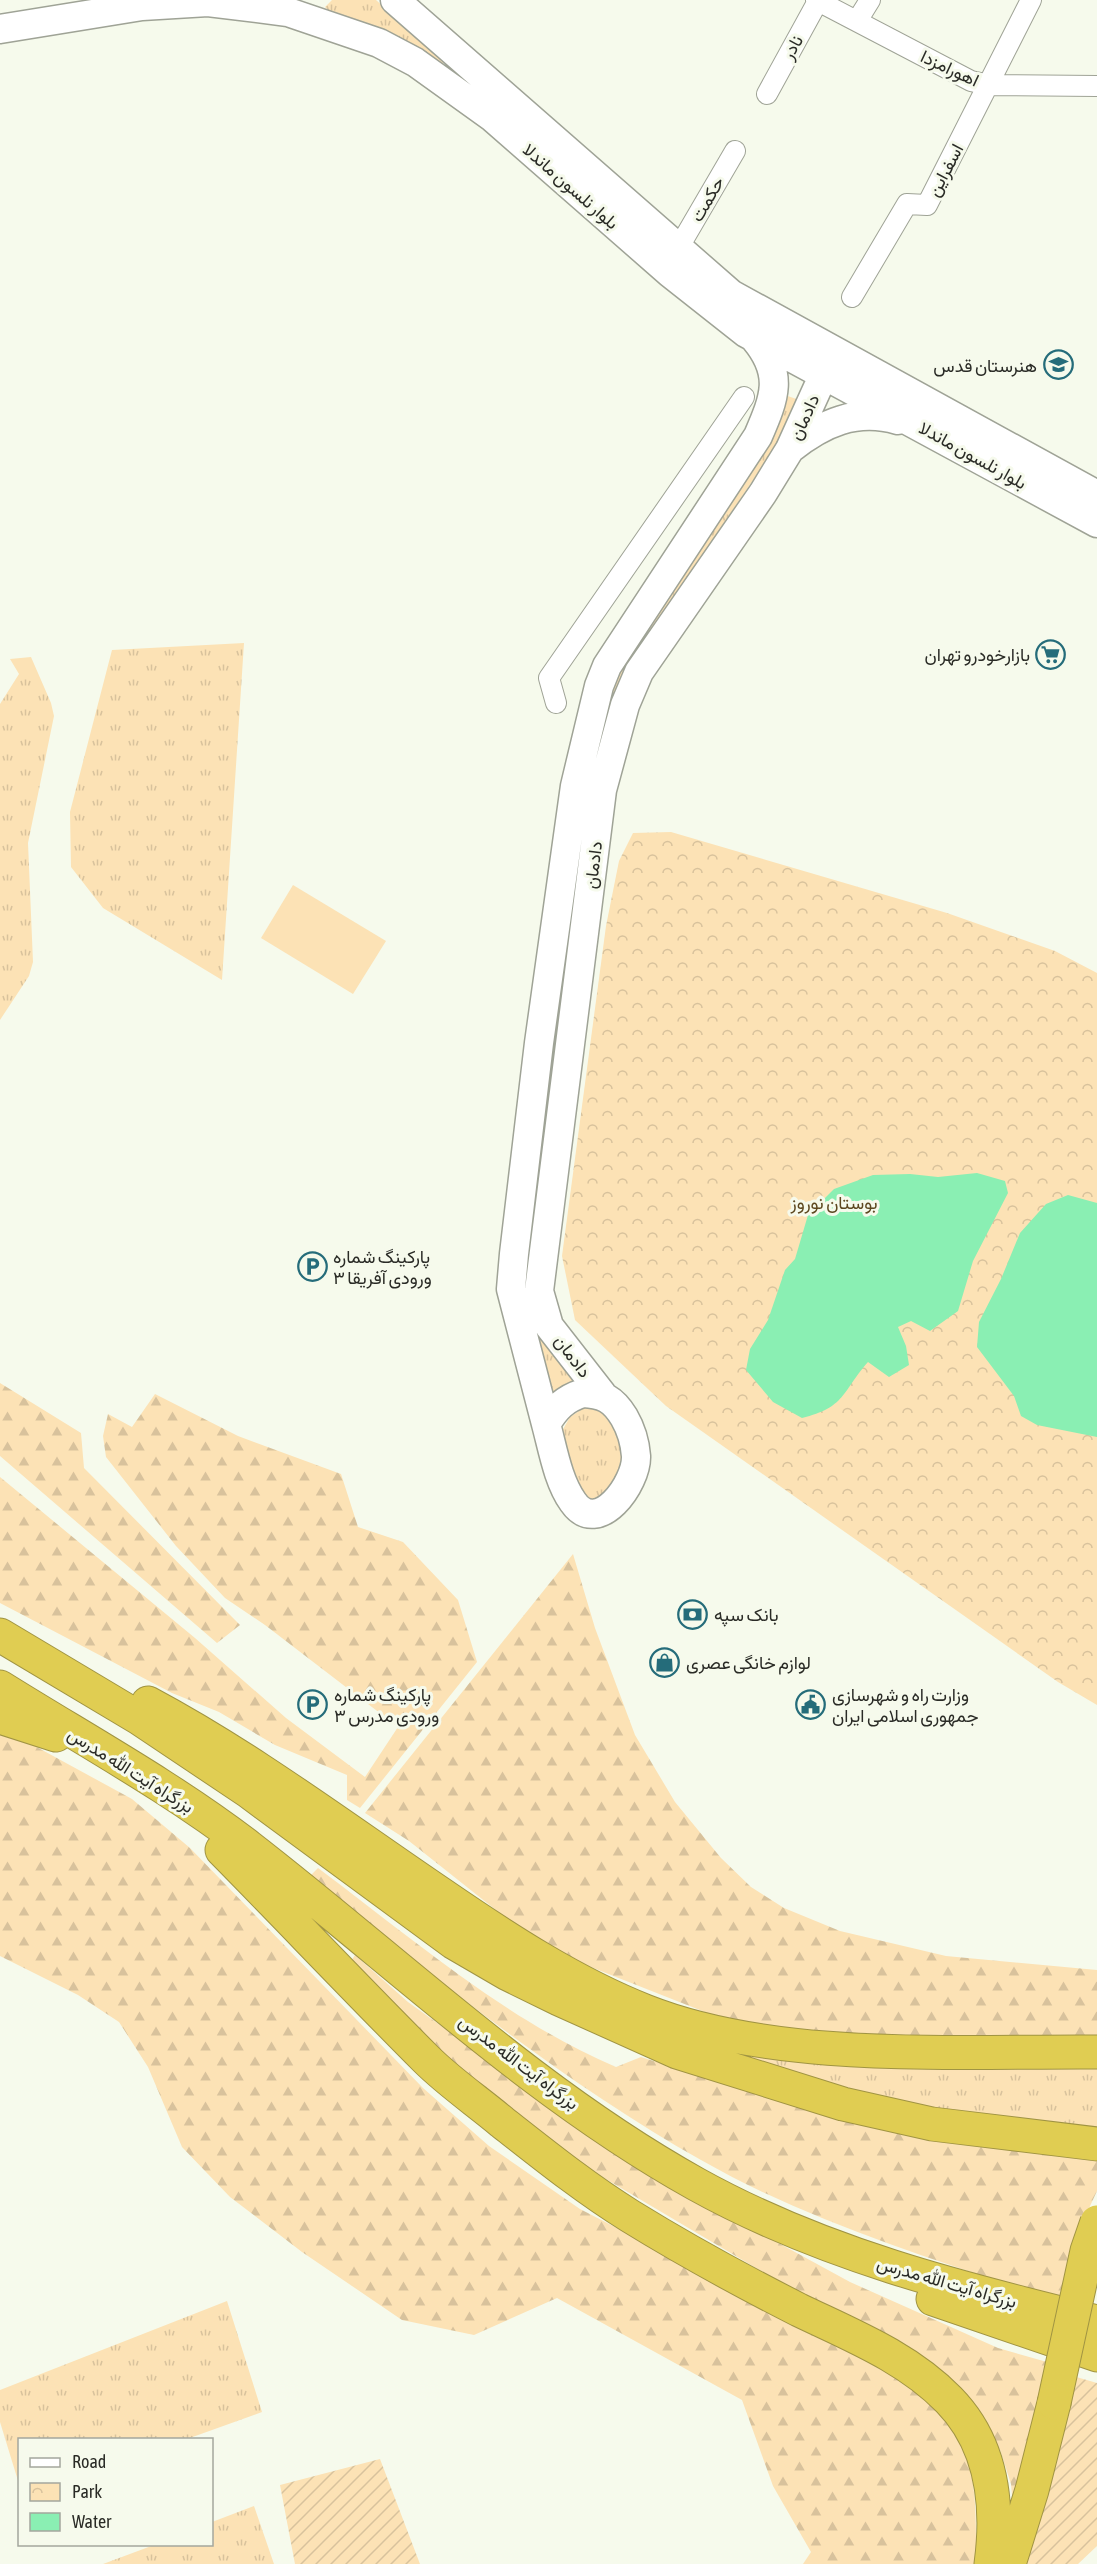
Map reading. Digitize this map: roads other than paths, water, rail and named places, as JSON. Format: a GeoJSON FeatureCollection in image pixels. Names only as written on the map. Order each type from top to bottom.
{"type":"FeatureCollection","features":[{"type":"Feature","properties":{"kind":"highway"},"geometry":{"type":"LineString","coordinates":[[0,1635],[69,1674],[248,1791],[453,1942],[558,1999],[677,2052],[843,2104],[932,2124],[1097,2144]]}},
{"type":"Feature","properties":{"kind":"highway"},"geometry":{"type":"LineString","coordinates":[[69,1674],[141,1699],[202,1732],[523,1949],[645,2011],[717,2032],[795,2044],[881,2050],[1097,2052]]}},
{"type":"Feature","properties":{"kind":"highway","name":"بزرگراه آیت الله مدرس"},"geometry":{"type":"LineString","coordinates":[[0,1687],[162,1788],[250,1848],[481,2036],[638,2149],[698,2185],[811,2238],[894,2267],[1097,2322]]}},
{"type":"Feature","properties":{"kind":"highway"},"geometry":{"type":"LineString","coordinates":[[0,1718],[91,1744]]}},
{"type":"Feature","properties":{"kind":"highway"},"geometry":{"type":"LineString","coordinates":[[162,1788],[427,2060],[573,2178],[631,2217],[743,2282],[865,2340],[924,2378],[949,2400],[970,2426],[986,2460],[992,2486],[994,2520],[991,2564]]}},
{"type":"Feature","properties":{"kind":"highway"},"geometry":{"type":"LineString","coordinates":[[1010,2564],[1032,2490],[1087,2251],[1097,2222]]}},
{"type":"Feature","properties":{"kind":"highway"},"geometry":{"type":"LineString","coordinates":[[811,2238],[891,2284],[1097,2355]]}},
{"type":"Feature","properties":{"kind":"street"},"geometry":{"type":"LineString","coordinates":[[288,12],[313,0]]}},
{"type":"Feature","properties":{"kind":"street","name":"بلوار نلسون ماندلا"},"geometry":{"type":"LineString","coordinates":[[395,0],[466,63],[506,112],[704,301],[754,339],[824,374],[1097,523]]}},
{"type":"Feature","properties":{"kind":"street","name":"اهورامزدا"},"geometry":{"type":"LineString","coordinates":[[817,0],[958,75],[989,85],[1097,86]]}},
{"type":"Feature","properties":{"kind":"street","name":"نادر"},"geometry":{"type":"LineString","coordinates":[[767,94],[817,0]]}},
{"type":"Feature","properties":{"kind":"street"},"geometry":{"type":"LineString","coordinates":[[857,21],[870,0]]}},
{"type":"Feature","properties":{"kind":"street"},"geometry":{"type":"LineString","coordinates":[[989,85],[1032,0]]}},
{"type":"Feature","properties":{"kind":"street","name":"بلوار نلسون ماندلا"},"geometry":{"type":"LineString","coordinates":[[0,29],[170,3],[238,4],[288,12],[379,43],[448,84],[506,112],[679,247],[731,294],[1097,495]]}},
{"type":"Feature","properties":{"kind":"street"},"geometry":{"type":"LineString","coordinates":[[448,84],[459,85],[464,80],[467,75],[466,63]]}},
{"type":"Feature","properties":{"kind":"street","name":"اسفراین"},"geometry":{"type":"LineString","coordinates":[[852,297],[907,204],[927,205],[989,85]]}},
{"type":"Feature","properties":{"kind":"street","name":"حکمت"},"geometry":{"type":"LineString","coordinates":[[679,247],[735,151]]}},
{"type":"Feature","properties":{"kind":"street"},"geometry":{"type":"LineString","coordinates":[[731,294],[759,319],[795,344],[824,374]]}},
{"type":"Feature","properties":{"kind":"street","name":"دادمان"},"geometry":{"type":"LineString","coordinates":[[546,1424],[511,1288],[539,1043],[575,786],[599,687],[607,666],[758,436],[765,421],[772,396],[774,373],[772,362],[754,339]]}},
{"type":"Feature","properties":{"kind":"street","name":"دادمان"},"geometry":{"type":"LineString","coordinates":[[602,1394],[549,1326],[539,1291],[603,790],[625,705],[639,672],[745,522],[790,449],[824,374]]}},
{"type":"Feature","properties":{"kind":"street"},"geometry":{"type":"LineString","coordinates":[[556,703],[549,678],[744,397]]}},
{"type":"Feature","properties":{"kind":"street"},"geometry":{"type":"LineString","coordinates":[[790,449],[813,431],[855,416],[885,416],[920,426]]}},
{"type":"Feature","properties":{"kind":"street"},"geometry":{"type":"LineString","coordinates":[[585,744],[612,753]]}},
{"type":"Feature","properties":{"kind":"street"},"geometry":{"type":"LineString","coordinates":[[583,1393],[602,1394],[619,1410],[632,1430],[636,1457],[634,1472],[628,1486],[610,1507],[597,1513],[584,1512],[574,1504],[564,1485],[546,1424],[556,1408],[568,1397],[583,1393]]}},
{"type":"Feature","properties":{"kind":"water"},"geometry":{"type":"Polygon","coordinates":[[[977,1173],[1005,1181],[1008,1193],[973,1261],[958,1311],[930,1331],[911,1321],[898,1327],[906,1346],[909,1365],[889,1377],[868,1362],[841,1398],[827,1409],[802,1418],[773,1402],[746,1370],[750,1349],[768,1320],[785,1270],[795,1259],[808,1215],[834,1189],[873,1175],[910,1174],[938,1177],[977,1173]]]}},
{"type":"Feature","properties":{"kind":"water"},"geometry":{"type":"Polygon","coordinates":[[[1068,1195],[1097,1203],[1097,1437],[1037,1425],[1021,1416],[1014,1396],[977,1347],[979,1322],[1001,1279],[1020,1233],[1046,1204],[1068,1195]]]}},
{"type":"Feature","properties":{"kind":"place","name":"هنرستان قدس"},"geometry":{"type":"Point","coordinates":[1058,365]}},
{"type":"Feature","properties":{"kind":"place","name":"بازارخودرو تهران"},"geometry":{"type":"Point","coordinates":[1051,654]}},
{"type":"Feature","properties":{"kind":"place","name":"پارکینگ شماره ۳ ورودی آفریقا"},"geometry":{"type":"Point","coordinates":[312,1266]}},
{"type":"Feature","properties":{"kind":"place","name":"بانک سپه"},"geometry":{"type":"Point","coordinates":[693,1614]}},
{"type":"Feature","properties":{"kind":"place","name":"لوازم خانگی عصری"},"geometry":{"type":"Point","coordinates":[665,1662]}},
{"type":"Feature","properties":{"kind":"place","name":"پارکینگ شماره ۳ ورودی مدرس"},"geometry":{"type":"Point","coordinates":[313,1704]}},
{"type":"Feature","properties":{"kind":"place","name":"وزارت راه و شهرسازی جمهوری اسلامی ایران"},"geometry":{"type":"Point","coordinates":[811,1704]}},
{"type":"Feature","properties":{"kind":"park label","name":"بوستان نوروز"},"geometry":{"type":"Point","coordinates":[834,1202]}}]}
